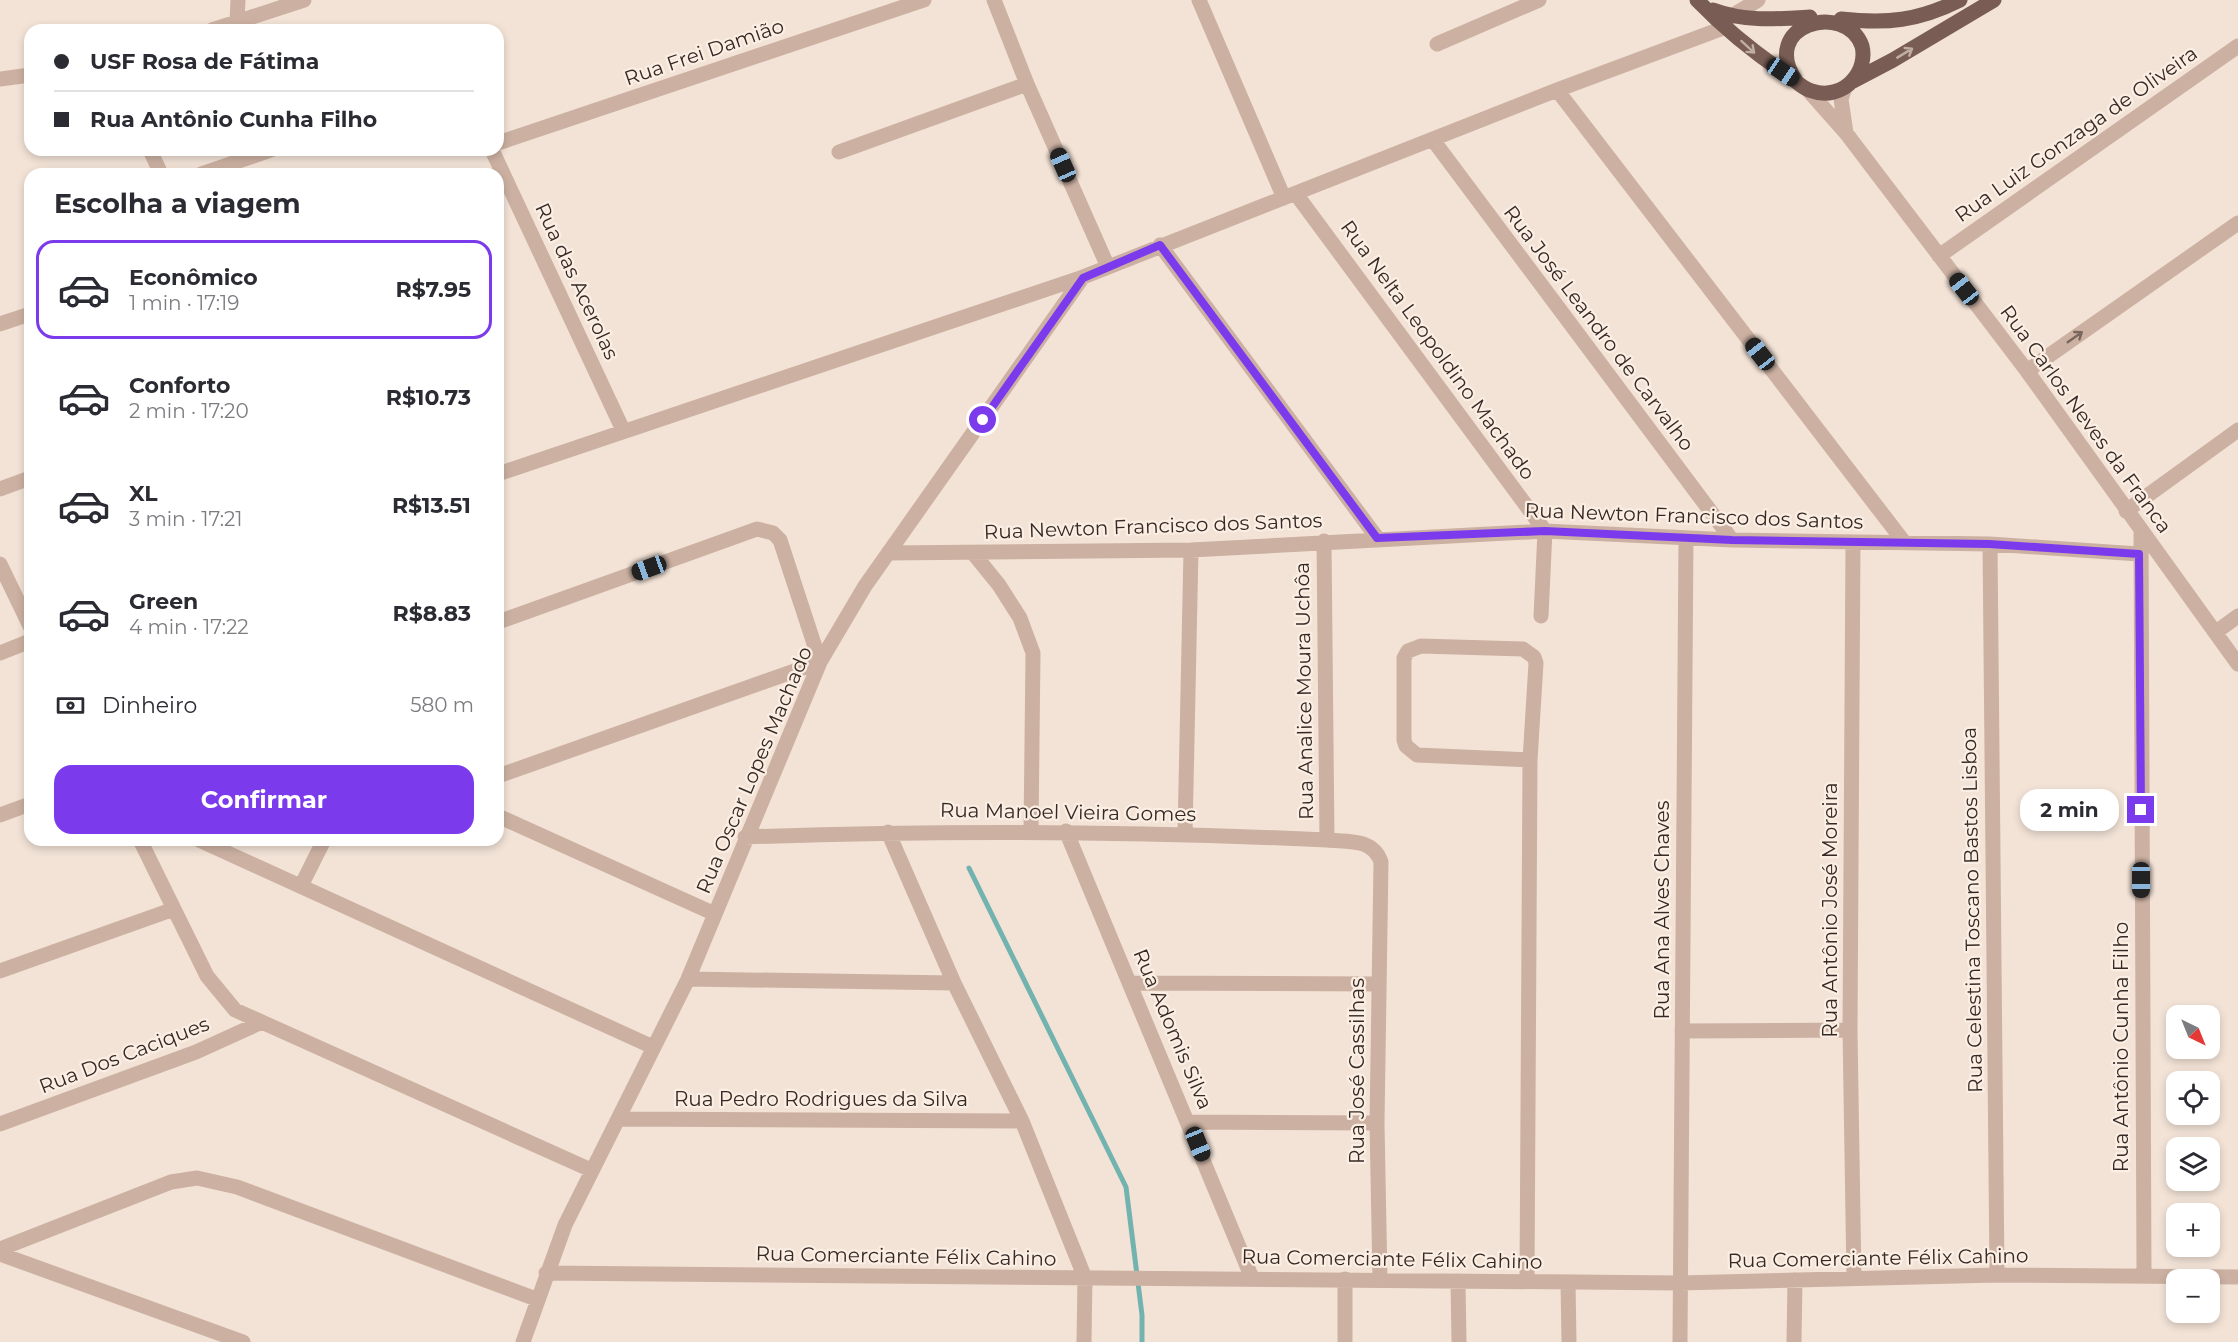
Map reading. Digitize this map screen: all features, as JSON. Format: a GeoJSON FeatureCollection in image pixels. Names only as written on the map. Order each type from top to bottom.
{"type":"FeatureCollection","features":[{"type":"Feature","properties":{"kind":"main road"},"geometry":{"type":"LineString","coordinates":[[1728,22],[1818,16],[1903,21],[1937,12],[1960,0]]}},
{"type":"Feature","properties":{"kind":"main road"},"geometry":{"type":"LineString","coordinates":[[1818,16],[1806,20],[1790,37],[1786,60],[1801,85],[1821,93],[1849,84],[1994,0]]}},
{"type":"Feature","properties":{"kind":"main road","name":"Rua Carlos Neves da Franca"},"geometry":{"type":"LineString","coordinates":[[1701,4],[1728,22],[1756,54],[1801,85]]}},
{"type":"Feature","properties":{"kind":"main road"},"geometry":{"type":"LineString","coordinates":[[1840,19],[1859,37],[1863,50],[1859,72],[1849,84]]}},
{"type":"Feature","properties":{"kind":"street"},"geometry":{"type":"LineString","coordinates":[[237,22],[238,0]]}},
{"type":"Feature","properties":{"kind":"street"},"geometry":{"type":"LineString","coordinates":[[231,24],[304,0]]}},
{"type":"Feature","properties":{"kind":"street","name":"Rua Frei Damião"},"geometry":{"type":"LineString","coordinates":[[504,141],[924,0]]}},
{"type":"Feature","properties":{"kind":"street"},"geometry":{"type":"LineString","coordinates":[[994,0],[1026,84],[1108,267]]}},
{"type":"Feature","properties":{"kind":"street","name":"Rua Nelta Leopoldino Machado"},"geometry":{"type":"LineString","coordinates":[[1199,0],[1290,196],[1545,531]]}},
{"type":"Feature","properties":{"kind":"street"},"geometry":{"type":"LineString","coordinates":[[1437,44],[1539,0]]}},
{"type":"Feature","properties":{"kind":"street"},"geometry":{"type":"LineString","coordinates":[[504,472],[623,430],[1083,278],[1160,245],[1433,140],[1728,22],[1758,0]]}},
{"type":"Feature","properties":{"kind":"street","name":"Rua Luiz Gonzaga de Oliveira"},"geometry":{"type":"LineString","coordinates":[[1939,256],[2238,46]]}},
{"type":"Feature","properties":{"kind":"street"},"geometry":{"type":"LineString","coordinates":[[0,79],[24,76]]}},
{"type":"Feature","properties":{"kind":"street"},"geometry":{"type":"LineString","coordinates":[[839,152],[1026,84]]}},
{"type":"Feature","properties":{"kind":"street"},"geometry":{"type":"LineString","coordinates":[[1846,133],[1841,99],[1849,84]]}},
{"type":"Feature","properties":{"kind":"street","name":"Rua Carlos Neves da Franca"},"geometry":{"type":"LineString","coordinates":[[1801,85],[1846,133],[2027,371],[2238,664]]}},
{"type":"Feature","properties":{"kind":"street"},"geometry":{"type":"LineString","coordinates":[[1557,90],[1904,542]]}},
{"type":"Feature","properties":{"kind":"street","name":"Rua José Leandro de Carvalho"},"geometry":{"type":"LineString","coordinates":[[1433,140],[1732,540]]}},
{"type":"Feature","properties":{"kind":"street"},"geometry":{"type":"LineString","coordinates":[[218,168],[254,156]]}},
{"type":"Feature","properties":{"kind":"street","name":"Rua das Acerolas"},"geometry":{"type":"LineString","coordinates":[[504,176],[623,430]]}},
{"type":"Feature","properties":{"kind":"street"},"geometry":{"type":"LineString","coordinates":[[2027,371],[2238,223]]}},
{"type":"Feature","properties":{"kind":"street"},"geometry":{"type":"LineString","coordinates":[[1160,245],[1377,538]]}},
{"type":"Feature","properties":{"kind":"street","name":"Rua Oscar Lopes Machado"},"geometry":{"type":"LineString","coordinates":[[523,1342],[546,1273],[591,1170],[619,1119],[688,979],[745,837],[820,662],[838,629],[888,553],[1083,278]]}},
{"type":"Feature","properties":{"kind":"street"},"geometry":{"type":"LineString","coordinates":[[0,324],[24,316]]}},
{"type":"Feature","properties":{"kind":"street"},"geometry":{"type":"LineString","coordinates":[[2126,511],[2238,430]]}},
{"type":"Feature","properties":{"kind":"street"},"geometry":{"type":"LineString","coordinates":[[0,489],[24,480]]}},
{"type":"Feature","properties":{"kind":"street"},"geometry":{"type":"LineString","coordinates":[[504,620],[757,529],[765,530],[780,540],[820,662],[504,774]]}},
{"type":"Feature","properties":{"kind":"street"},"geometry":{"type":"LineString","coordinates":[[1541,616],[1545,531]]}},
{"type":"Feature","properties":{"kind":"street","name":"Rua Newton Francisco dos Santos"},"geometry":{"type":"LineString","coordinates":[[888,553],[1191,550],[1377,538],[1545,531],[1732,540],[1989,544],[2139,554]]}},
{"type":"Feature","properties":{"kind":"street","name":"Rua Antônio Cunha Filho"},"geometry":{"type":"LineString","coordinates":[[2141,531],[2139,554],[2144,1275]]}},
{"type":"Feature","properties":{"kind":"street","name":"Rua Ana Alves Chaves"},"geometry":{"type":"LineString","coordinates":[[1680,1342],[1686,538]]}},
{"type":"Feature","properties":{"kind":"street","name":"Rua Analice Moura Uchôa"},"geometry":{"type":"LineString","coordinates":[[1324,541],[1327,840]]}},
{"type":"Feature","properties":{"kind":"street","name":"Rua Antônio José Moreira"},"geometry":{"type":"LineString","coordinates":[[1852,542],[1850,1030],[1854,1279]]}},
{"type":"Feature","properties":{"kind":"street","name":"Rua Celestina Toscano Bastos Lisboa"},"geometry":{"type":"LineString","coordinates":[[1989,544],[1997,1275]]}},
{"type":"Feature","properties":{"kind":"street"},"geometry":{"type":"LineString","coordinates":[[1185,834],[1191,550]]}},
{"type":"Feature","properties":{"kind":"street"},"geometry":{"type":"LineString","coordinates":[[973,553],[999,585],[1020,618],[1033,653],[1031,831]]}},
{"type":"Feature","properties":{"kind":"street"},"geometry":{"type":"LineString","coordinates":[[0,564],[24,614]]}},
{"type":"Feature","properties":{"kind":"street"},"geometry":{"type":"LineString","coordinates":[[2216,632],[2238,616]]}},
{"type":"Feature","properties":{"kind":"street"},"geometry":{"type":"LineString","coordinates":[[0,654],[24,644]]}},
{"type":"Feature","properties":{"kind":"street"},"geometry":{"type":"LineString","coordinates":[[1527,1281],[1530,760],[1536,663],[1534,657],[1523,649],[1421,646],[1408,651],[1404,658],[1404,740],[1410,751],[1418,755],[1530,760]]}},
{"type":"Feature","properties":{"kind":"street"},"geometry":{"type":"LineString","coordinates":[[0,815],[24,806]]}},
{"type":"Feature","properties":{"kind":"street"},"geometry":{"type":"LineString","coordinates":[[504,819],[715,914]]}},
{"type":"Feature","properties":{"kind":"street","name":"Rua Manoel Vieira Gomes"},"geometry":{"type":"LineString","coordinates":[[745,837],[888,832],[1031,831],[1185,834],[1327,840],[1369,845],[1378,853],[1381,862]]}},
{"type":"Feature","properties":{"kind":"street","name":"Rua Adomis Silva"},"geometry":{"type":"LineString","coordinates":[[1066,831],[1252,1278]]}},
{"type":"Feature","properties":{"kind":"street"},"geometry":{"type":"LineString","coordinates":[[888,832],[954,983],[1022,1121],[1085,1278],[1084,1342]]}},
{"type":"Feature","properties":{"kind":"street"},"geometry":{"type":"LineString","coordinates":[[143,846],[207,976],[220,995],[235,1010],[591,1170]]}},
{"type":"Feature","properties":{"kind":"street"},"geometry":{"type":"LineString","coordinates":[[212,846],[653,1047]]}},
{"type":"Feature","properties":{"kind":"street"},"geometry":{"type":"LineString","coordinates":[[301,886],[321,846]]}},
{"type":"Feature","properties":{"kind":"street","name":"Rua José Cassilhas"},"geometry":{"type":"LineString","coordinates":[[1380,1280],[1377,984],[1381,862]]}},
{"type":"Feature","properties":{"kind":"street"},"geometry":{"type":"LineString","coordinates":[[0,971],[174,909]]}},
{"type":"Feature","properties":{"kind":"street"},"geometry":{"type":"LineString","coordinates":[[688,979],[954,983]]}},
{"type":"Feature","properties":{"kind":"street"},"geometry":{"type":"LineString","coordinates":[[1131,983],[1377,984]]}},
{"type":"Feature","properties":{"kind":"street","name":"Rua Dos Caciques"},"geometry":{"type":"LineString","coordinates":[[0,1124],[196,1052],[262,1022]]}},
{"type":"Feature","properties":{"kind":"street"},"geometry":{"type":"LineString","coordinates":[[1683,1031],[1850,1030]]}},
{"type":"Feature","properties":{"kind":"street","name":"Rua Pedro Rodrigues da Silva"},"geometry":{"type":"LineString","coordinates":[[619,1119],[1022,1121]]}},
{"type":"Feature","properties":{"kind":"street"},"geometry":{"type":"LineString","coordinates":[[1189,1122],[1377,1123]]}},
{"type":"Feature","properties":{"kind":"street"},"geometry":{"type":"LineString","coordinates":[[0,1249],[171,1182],[197,1178],[216,1180],[536,1299]]}},
{"type":"Feature","properties":{"kind":"street"},"geometry":{"type":"LineString","coordinates":[[0,1254],[243,1342]]}},
{"type":"Feature","properties":{"kind":"street","name":"Rua Comerciante Félix Cahino"},"geometry":{"type":"LineString","coordinates":[[546,1273],[1680,1283],[1997,1275],[2238,1277]]}},
{"type":"Feature","properties":{"kind":"street"},"geometry":{"type":"LineString","coordinates":[[1345,1279],[1345,1342]]}},
{"type":"Feature","properties":{"kind":"street"},"geometry":{"type":"LineString","coordinates":[[1794,1342],[1795,1280]]}},
{"type":"Feature","properties":{"kind":"street"},"geometry":{"type":"LineString","coordinates":[[1458,1281],[1459,1342]]}},
{"type":"Feature","properties":{"kind":"street"},"geometry":{"type":"LineString","coordinates":[[1568,1281],[1569,1342]]}},
{"type":"Feature","properties":{"kind":"waterway"},"geometry":{"type":"LineString","coordinates":[[969,868],[1126,1187],[1142,1315],[1142,1342]]}},
{"type":"Feature","properties":{"kind":"route"},"geometry":{"type":"LineString","coordinates":[[983,420],[1083,278],[1160,245],[1377,538],[1545,531],[1732,540],[1989,544],[2139,554],[2141,810]]}}]}
